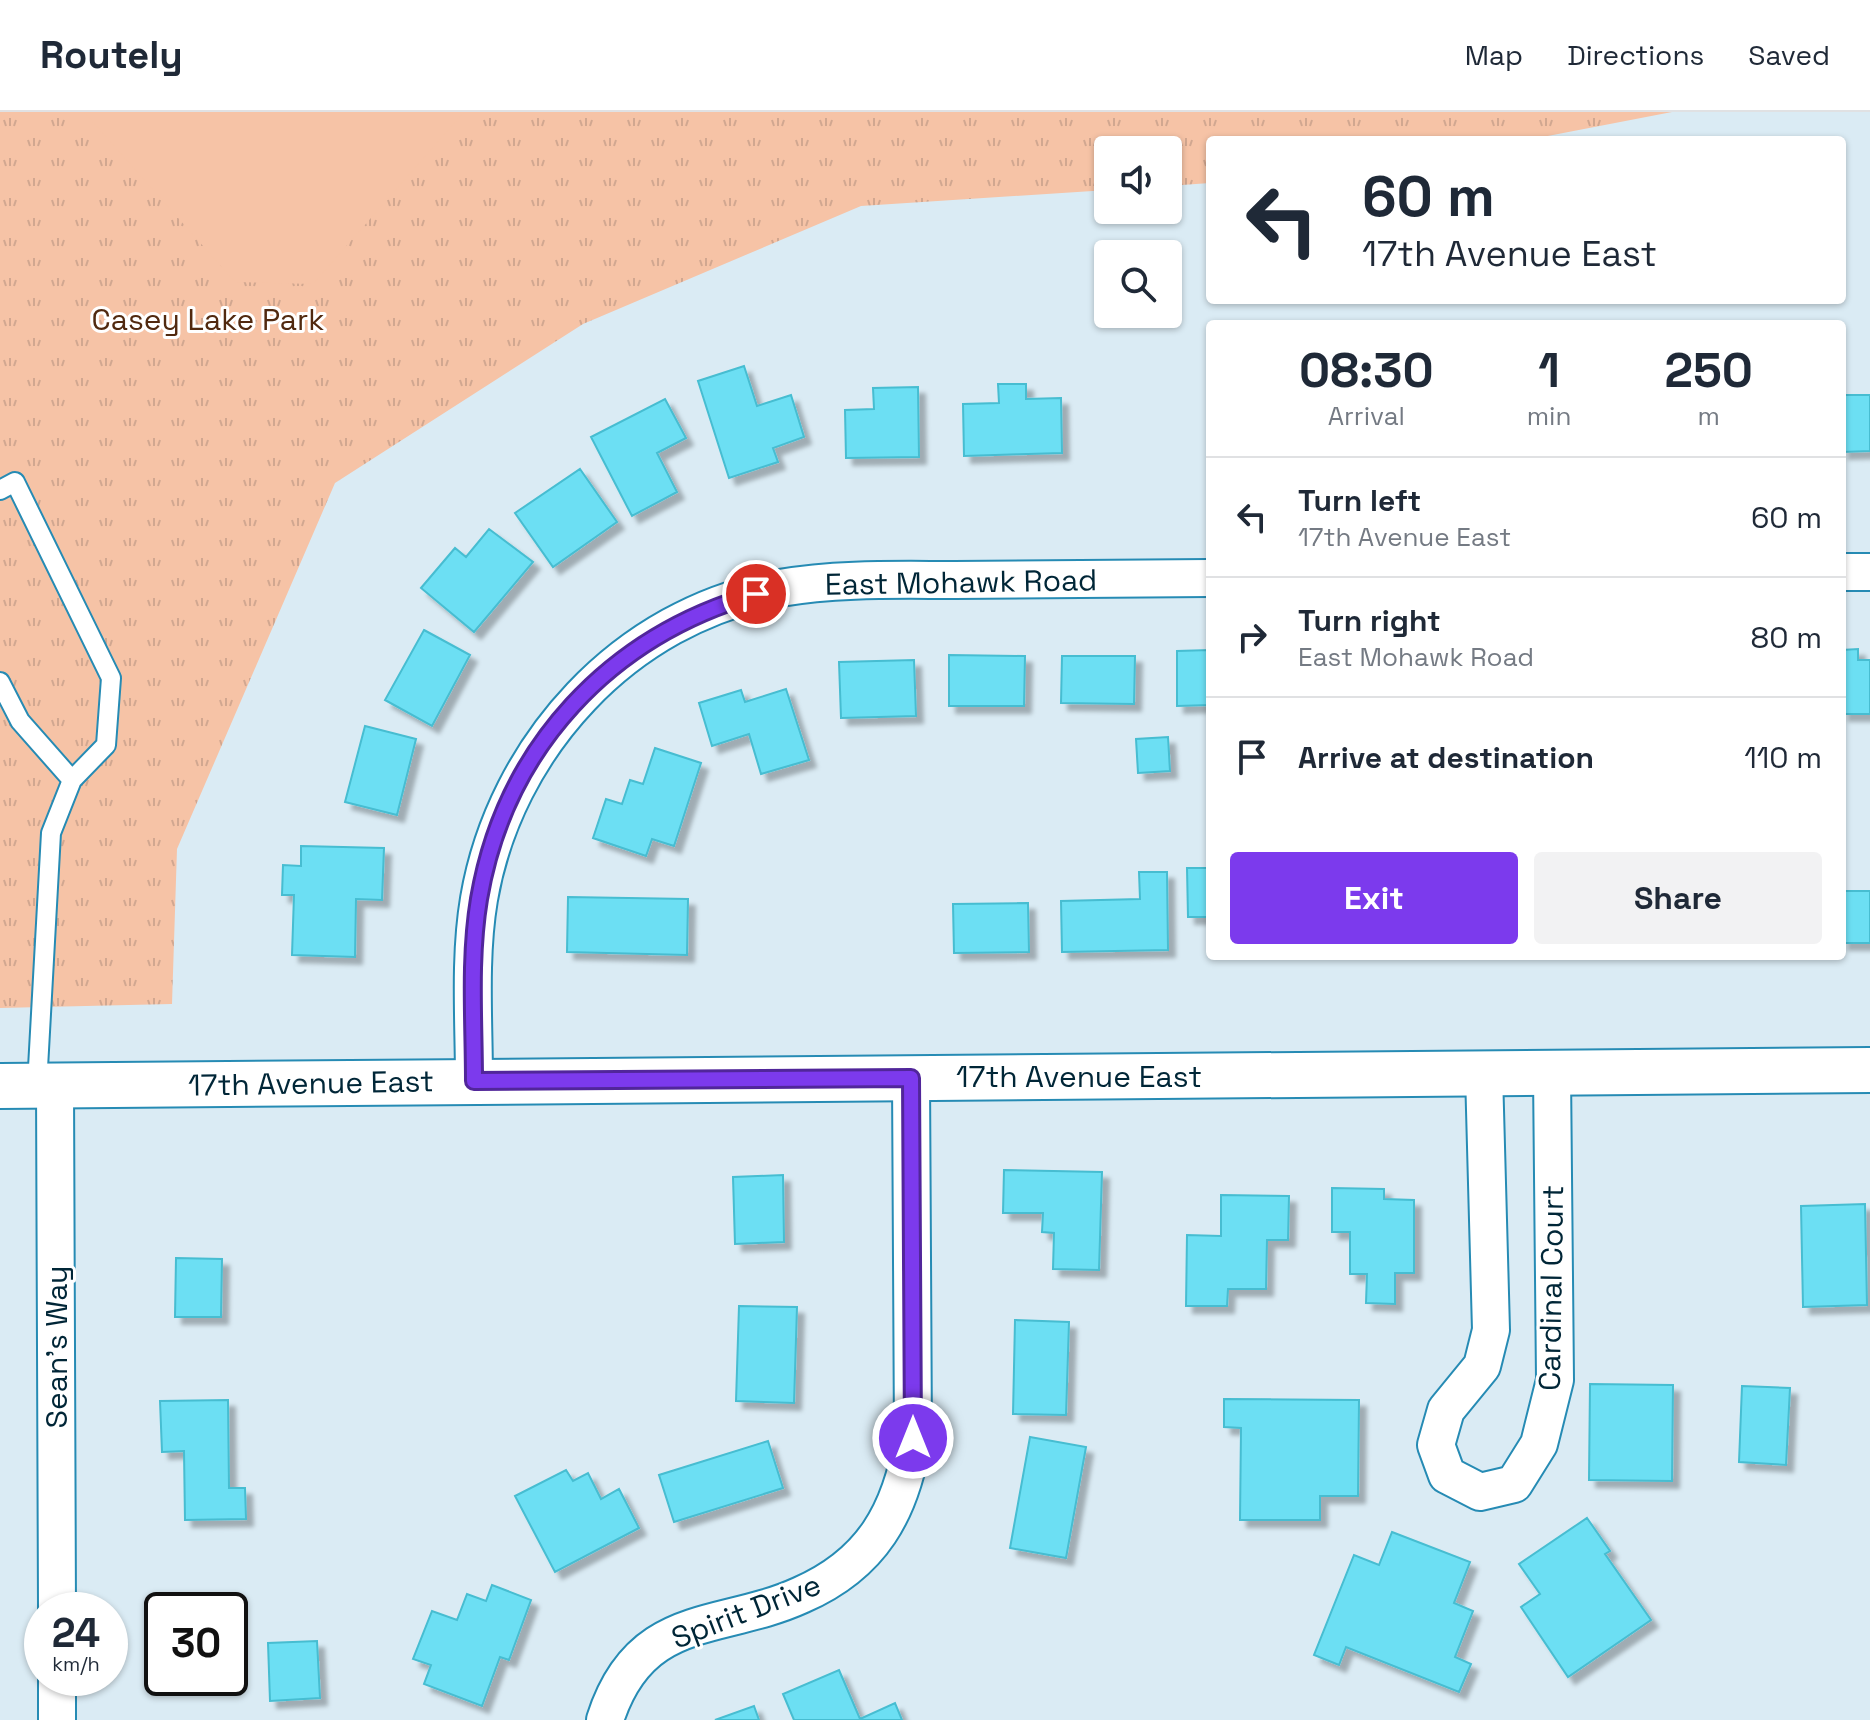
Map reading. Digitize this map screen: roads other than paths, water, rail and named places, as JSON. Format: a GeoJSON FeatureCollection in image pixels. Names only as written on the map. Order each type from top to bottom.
{"type":"FeatureCollection","features":[{"type":"Feature","properties":{"kind":"street"},"geometry":{"type":"LineString","coordinates":[[1846,572],[1870,572]]}},
{"type":"Feature","properties":{"kind":"street","name":"East Mohawk Road"},"geometry":{"type":"LineString","coordinates":[[474,1081],[474,957],[479,901],[490,848],[516,785],[544,739],[579,697],[619,661],[664,630],[713,607],[778,588],[846,581],[1206,578]]}},
{"type":"Feature","properties":{"kind":"street","name":"17th Avenue East"},"geometry":{"type":"LineString","coordinates":[[31,1085],[1870,1070]]}},
{"type":"Feature","properties":{"kind":"street","name":"Cardinal Court"},"geometry":{"type":"LineString","coordinates":[[1484,1073],[1491,1330],[1482,1366],[1446,1410],[1436,1445],[1447,1475],[1480,1492],[1514,1484],[1539,1444],[1555,1380],[1552,1073]]}},
{"type":"Feature","properties":{"kind":"street","name":"Spirit Drive"},"geometry":{"type":"LineString","coordinates":[[605,1720],[623,1680],[661,1642],[697,1623],[801,1595],[837,1576],[868,1550],[891,1516],[906,1478],[913,1438],[911,1078]]}},
{"type":"Feature","properties":{"kind":"street","name":"Sean's Way"},"geometry":{"type":"LineString","coordinates":[[31,1085],[56,1592]]}},
{"type":"Feature","properties":{"kind":"street"},"geometry":{"type":"LineString","coordinates":[[57,1696],[57,1720]]}},
{"type":"Feature","properties":{"kind":"lane"},"geometry":{"type":"LineString","coordinates":[[0,490],[15,482],[111,678],[106,745],[72,780],[51,833],[31,1085]]}},
{"type":"Feature","properties":{"kind":"lane"},"geometry":{"type":"LineString","coordinates":[[0,682],[20,721],[72,780]]}},
{"type":"Feature","properties":{"kind":"park label","name":"Casey Lake Park"},"geometry":{"type":"Point","coordinates":[208,319]}}]}
